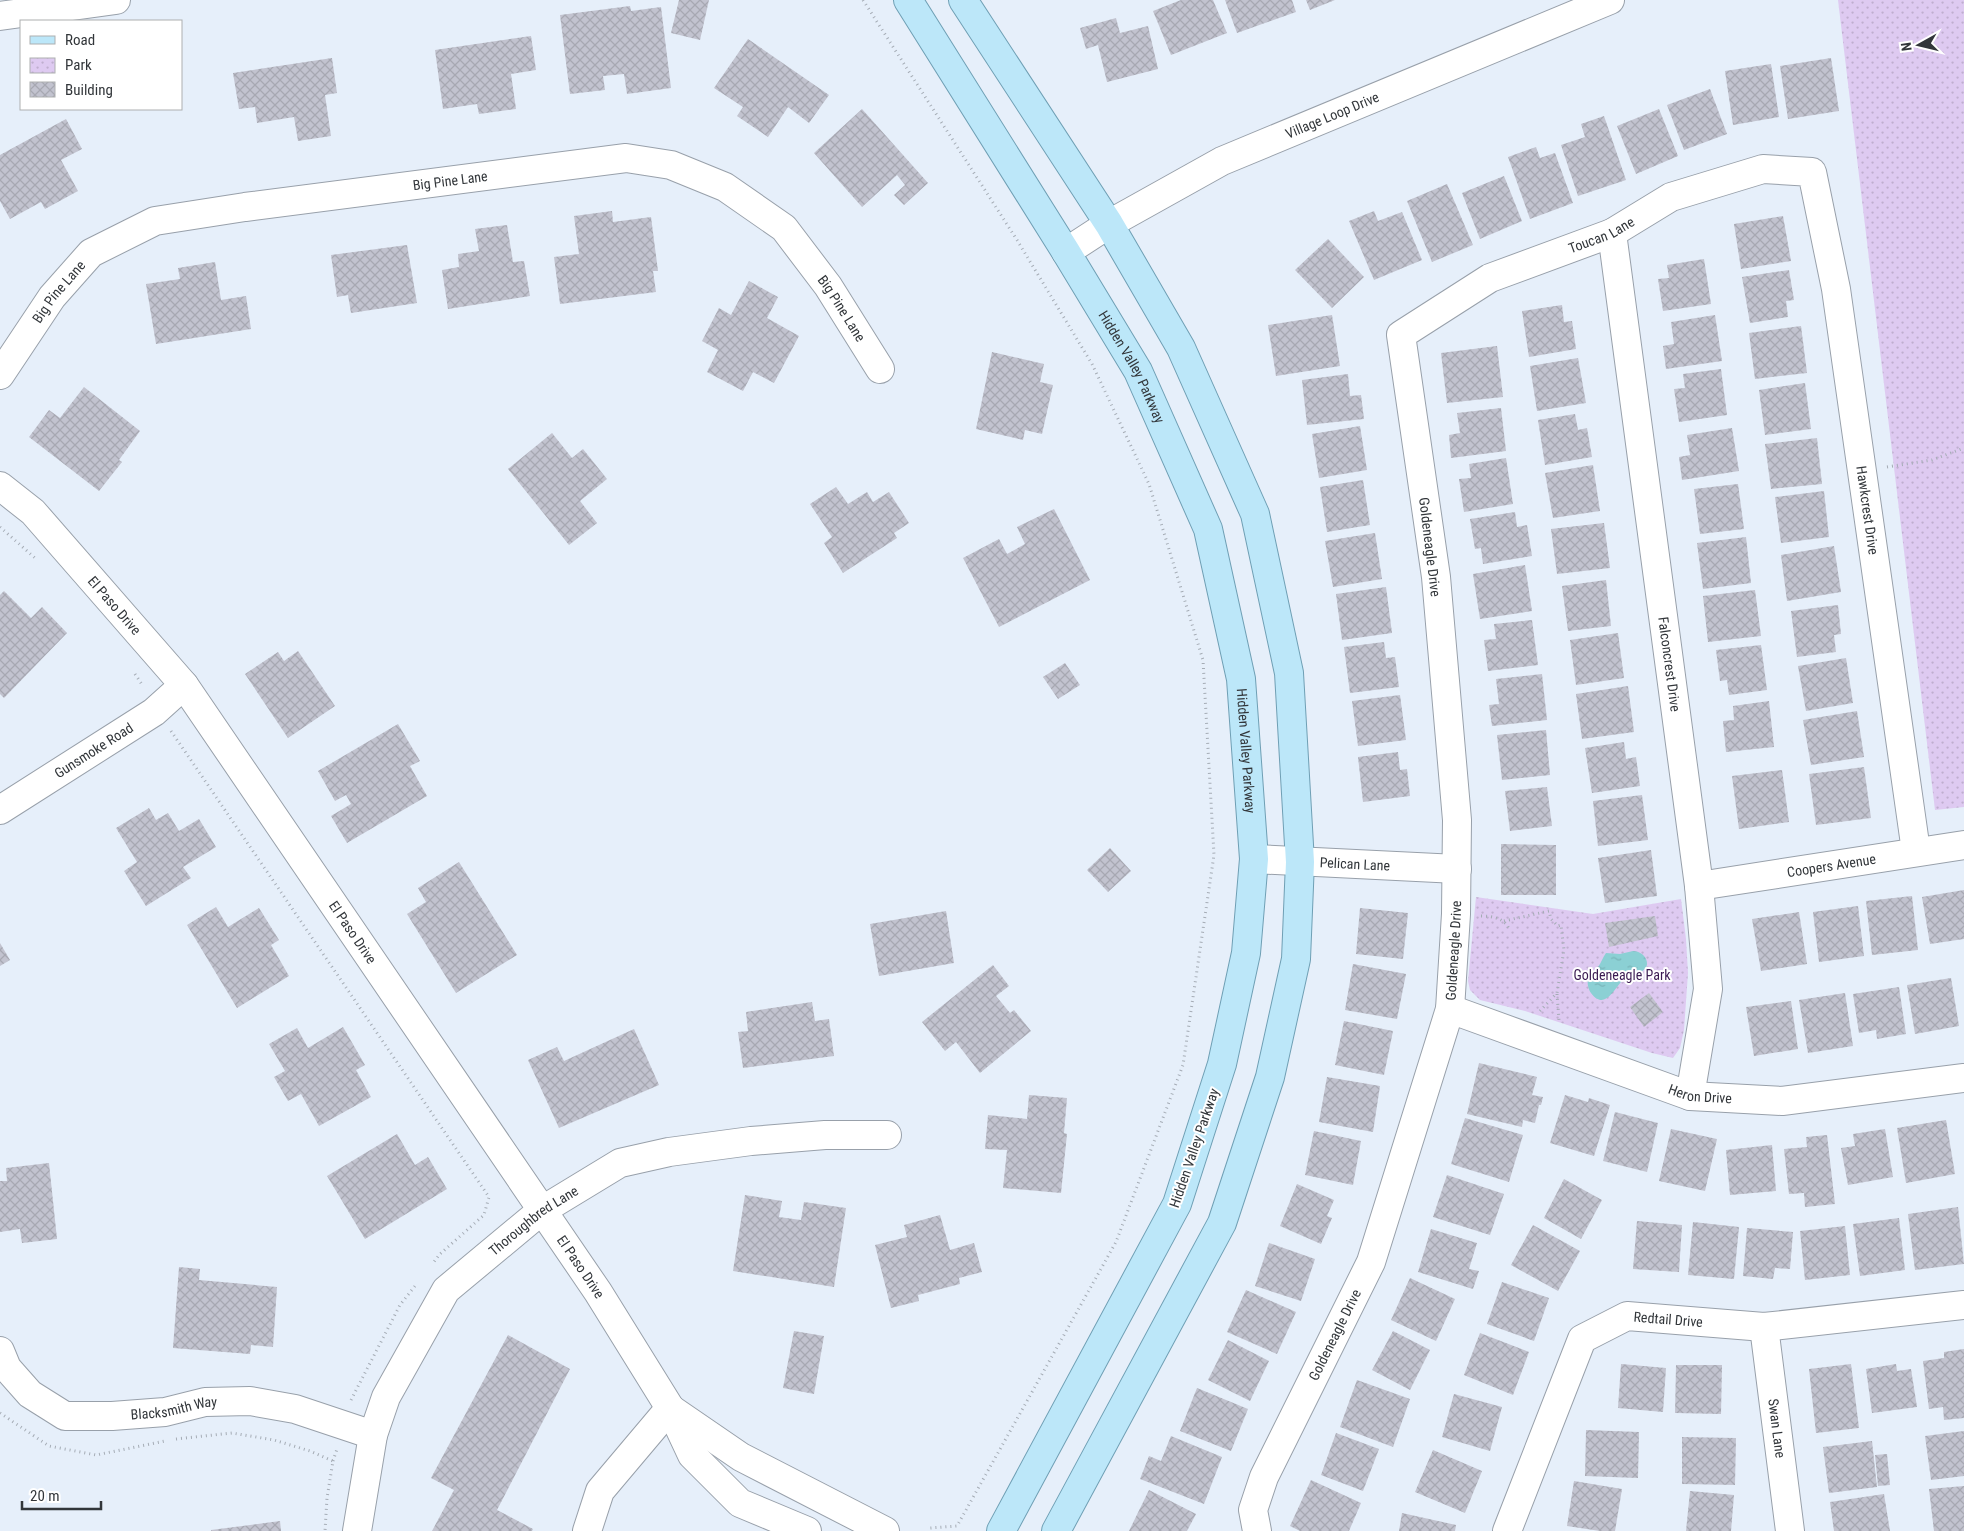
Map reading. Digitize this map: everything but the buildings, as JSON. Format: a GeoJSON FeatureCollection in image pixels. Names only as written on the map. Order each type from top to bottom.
{"type":"FeatureCollection","features":[{"type":"Feature","properties":{"kind":"main road","name":"Hidden Valley Parkway"},"geometry":{"type":"LineString","coordinates":[[908,0],[1066,252],[1138,371],[1208,529],[1241,679],[1254,859],[1246,953],[1222,1064],[1177,1204],[1001,1531]]}},
{"type":"Feature","properties":{"kind":"main road"},"geometry":{"type":"LineString","coordinates":[[963,0],[1109,224],[1181,348],[1255,514],[1290,673],[1300,862],[1296,959],[1270,1077],[1222,1223],[1056,1531]]}},
{"type":"Feature","properties":{"kind":"street"},"geometry":{"type":"LineString","coordinates":[[0,16],[116,0]]}},
{"type":"Feature","properties":{"kind":"street","name":"Village Loop Drive"},"geometry":{"type":"LineString","coordinates":[[1066,252],[1109,224],[1222,161],[1610,0]]}},
{"type":"Feature","properties":{"kind":"street","name":"Big Pine Lane"},"geometry":{"type":"LineString","coordinates":[[0,375],[52,297],[91,253],[155,221],[626,158],[671,165],[724,187],[784,228],[828,286],[880,369]]}},
{"type":"Feature","properties":{"kind":"street","name":"Toucan Lane"},"geometry":{"type":"LineString","coordinates":[[1401,335],[1490,278],[1612,233],[1671,197],[1763,169],[1812,172]]}},
{"type":"Feature","properties":{"kind":"street","name":"Hawkcrest Drive"},"geometry":{"type":"LineString","coordinates":[[1812,172],[1836,289],[1916,851]]}},
{"type":"Feature","properties":{"kind":"street","name":"Falconcrest Drive"},"geometry":{"type":"LineString","coordinates":[[1612,233],[1700,886],[1708,988],[1690,1096]]}},
{"type":"Feature","properties":{"kind":"street","name":"Goldeneagle Drive"},"geometry":{"type":"LineString","coordinates":[[1257,1531],[1253,1510],[1264,1476],[1371,1262],[1450,1009],[1456,914],[1457,820],[1436,577],[1401,335]]}},
{"type":"Feature","properties":{"kind":"street","name":"El Paso Drive"},"geometry":{"type":"LineString","coordinates":[[0,486],[33,512],[184,685],[598,1292],[670,1408],[692,1455],[740,1502],[807,1531]]}},
{"type":"Feature","properties":{"kind":"street","name":"Gunsmoke Road"},"geometry":{"type":"LineString","coordinates":[[0,810],[157,709],[184,685]]}},
{"type":"Feature","properties":{"kind":"street","name":"Coopers Avenue"},"geometry":{"type":"LineString","coordinates":[[1700,886],[1964,845]]}},
{"type":"Feature","properties":{"kind":"street","name":"Pelican Lane"},"geometry":{"type":"LineString","coordinates":[[1254,859],[1457,870]]}},
{"type":"Feature","properties":{"kind":"street","name":"Heron Drive"},"geometry":{"type":"LineString","coordinates":[[1450,1009],[1690,1096],[1782,1101],[1964,1078]]}},
{"type":"Feature","properties":{"kind":"street","name":"Thoroughbred Lane"},"geometry":{"type":"LineString","coordinates":[[358,1531],[373,1435],[386,1397],[446,1290],[541,1211],[620,1163],[669,1152],[750,1141],[824,1134],[888,1135]]}},
{"type":"Feature","properties":{"kind":"street","name":"Redtail Drive"},"geometry":{"type":"LineString","coordinates":[[1507,1531],[1582,1339],[1627,1316],[1764,1327],[1964,1305]]}},
{"type":"Feature","properties":{"kind":"street","name":"Swan Lane"},"geometry":{"type":"LineString","coordinates":[[1764,1327],[1790,1531]]}},
{"type":"Feature","properties":{"kind":"street","name":"Blacksmith Way"},"geometry":{"type":"LineString","coordinates":[[0,1351],[7,1368],[30,1394],[65,1416],[112,1416],[165,1412],[205,1402],[250,1401],[295,1409],[373,1435]]}},
{"type":"Feature","properties":{"kind":"street"},"geometry":{"type":"LineString","coordinates":[[596,1528],[600,1491],[670,1408]]}},
{"type":"Feature","properties":{"kind":"street","name":"El Paso Drive"},"geometry":{"type":"LineString","coordinates":[[670,1408],[741,1457],[885,1531]]}},
{"type":"Feature","properties":{"kind":"path"},"geometry":{"type":"LineString","coordinates":[[863,0],[1017,240],[1092,364],[1150,484],[1202,660],[1203,669],[1214,855],[1183,1065],[1116,1242],[957,1526],[958,1531]]}},
{"type":"Feature","properties":{"kind":"path"},"geometry":{"type":"LineString","coordinates":[[1863,471],[1932,460],[1964,448]]}},
{"type":"Feature","properties":{"kind":"path"},"geometry":{"type":"LineString","coordinates":[[0,527],[41,564]]}},
{"type":"Feature","properties":{"kind":"path"},"geometry":{"type":"LineString","coordinates":[[130,667],[490,1197],[484,1215],[440,1254],[429,1268]]}},
{"type":"Feature","properties":{"kind":"path"},"geometry":{"type":"LineString","coordinates":[[1456,914],[1488,916],[1504,921],[1549,912],[1551,919],[1558,926],[1561,925],[1564,950],[1557,993],[1539,1012],[1526,1037]]}},
{"type":"Feature","properties":{"kind":"path"},"geometry":{"type":"LineString","coordinates":[[1504,921],[1510,931]]}},
{"type":"Feature","properties":{"kind":"path"},"geometry":{"type":"LineString","coordinates":[[325,1531],[327,1498],[333,1461],[352,1399],[400,1305],[417,1283]]}},
{"type":"Feature","properties":{"kind":"path"},"geometry":{"type":"LineString","coordinates":[[0,1413],[49,1446],[96,1455],[176,1439],[232,1433],[274,1440],[310,1451],[333,1461]]}},
{"type":"Feature","properties":{"kind":"path"},"geometry":{"type":"LineString","coordinates":[[930,1528],[957,1526]]}},
{"type":"Feature","properties":{"kind":"green space"},"geometry":{"type":"Polygon","coordinates":[[[1838,0],[1964,0],[1964,807],[1935,810],[1838,0]]]}},
{"type":"Feature","properties":{"kind":"green space","name":"Goldeneagle Park"},"geometry":{"type":"Polygon","coordinates":[[[1476,897],[1593,914],[1681,899],[1688,973],[1684,1030],[1680,1048],[1673,1058],[1652,1053],[1525,1011],[1480,1000],[1470,990],[1468,981],[1476,897]]]}},
{"type":"Feature","properties":{"kind":"water"},"geometry":{"type":"Polygon","coordinates":[[[1633,951],[1639,952],[1644,956],[1647,964],[1646,967],[1623,980],[1605,999],[1596,998],[1589,990],[1588,978],[1598,967],[1606,953],[1620,954],[1633,951]]]}}]}
